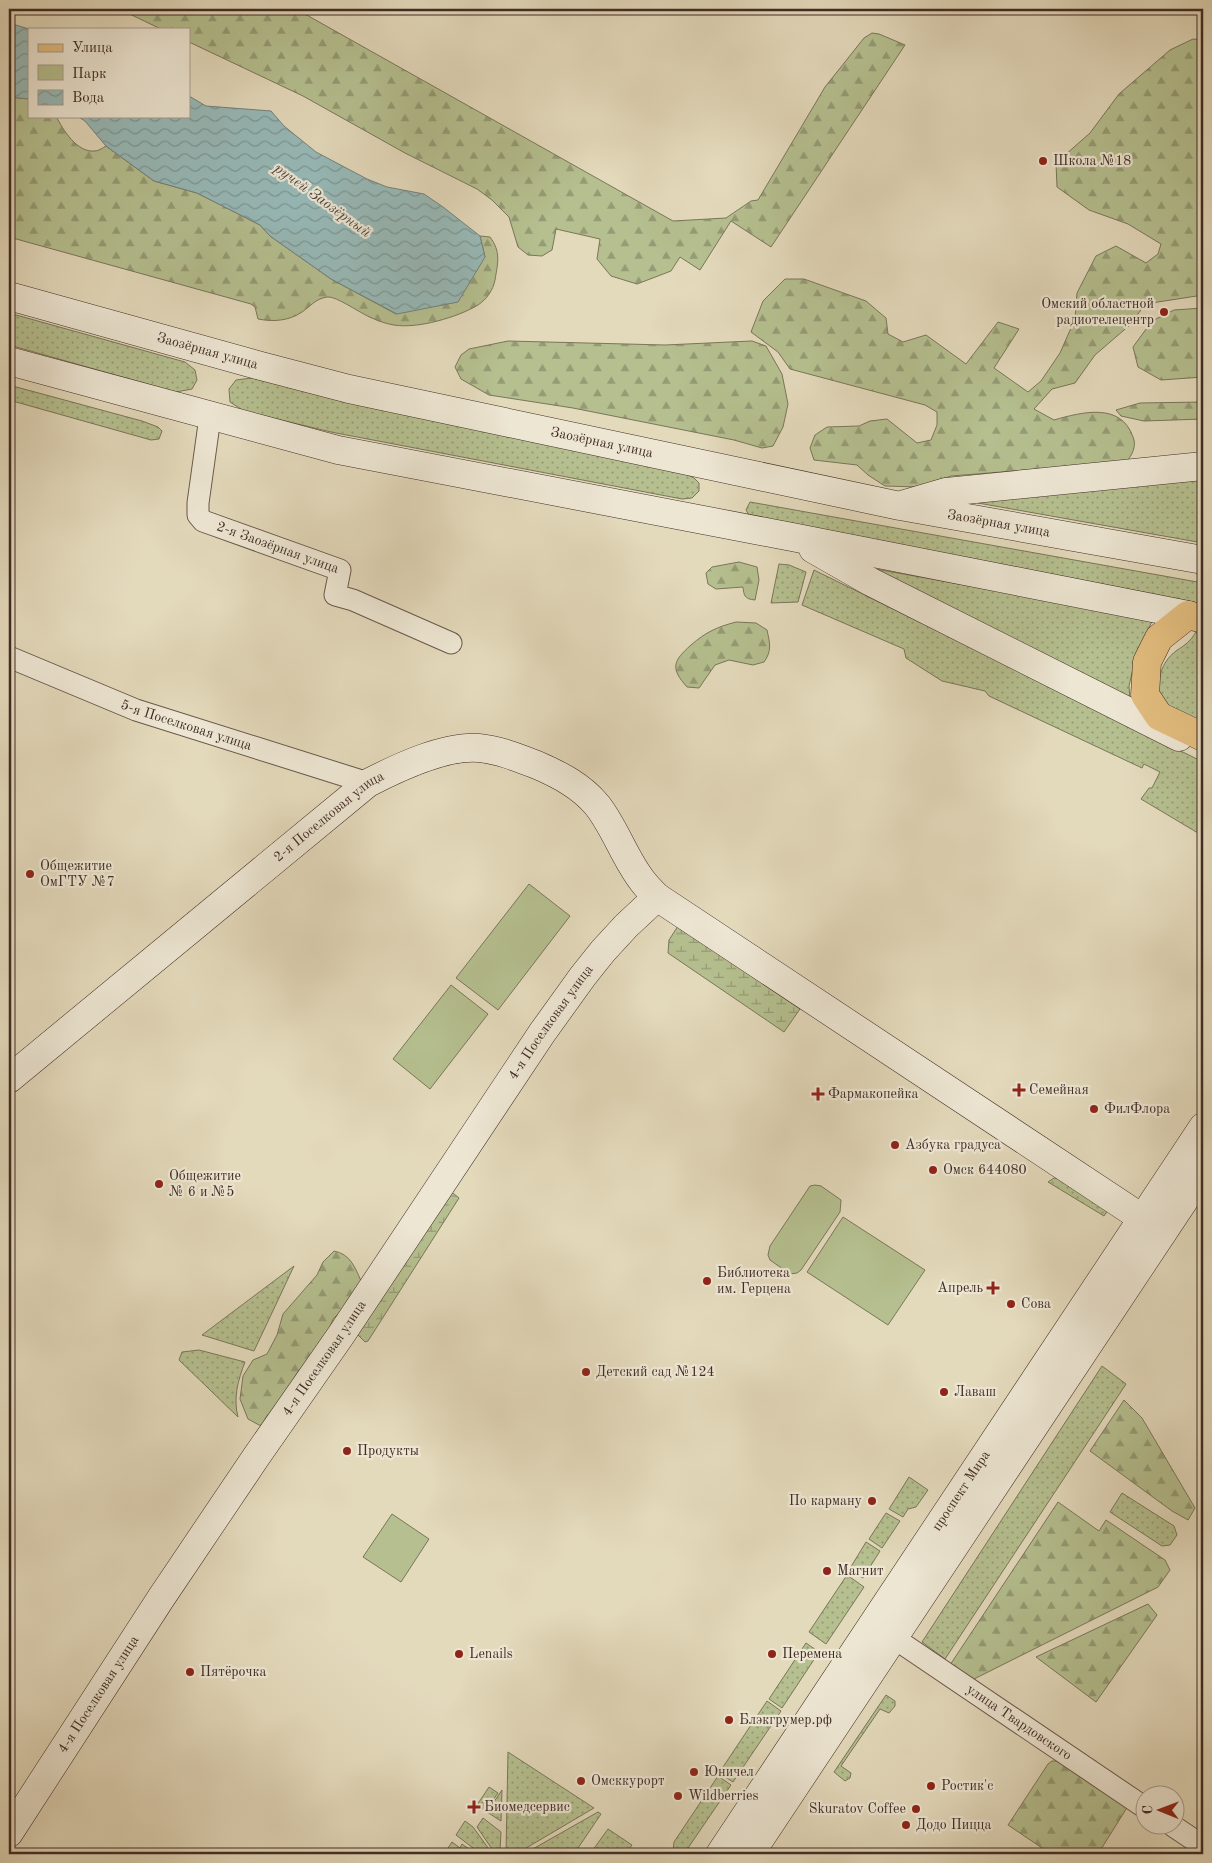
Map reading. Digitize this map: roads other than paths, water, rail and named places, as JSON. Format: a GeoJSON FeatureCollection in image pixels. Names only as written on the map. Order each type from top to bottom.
{"type":"FeatureCollection","features":[{"type":"Feature","properties":{"kind":"main road","name":"Заозёрная улица"},"geometry":{"type":"LineString","coordinates":[[9,296],[349,389],[900,506],[1203,560]]}},
{"type":"Feature","properties":{"kind":"main road"},"geometry":{"type":"LineString","coordinates":[[9,361],[210,417],[338,450],[1196,617]]}},
{"type":"Feature","properties":{"kind":"main road"},"geometry":{"type":"LineString","coordinates":[[900,506],[946,492],[1203,466]]}},
{"type":"Feature","properties":{"kind":"main road"},"geometry":{"type":"LineString","coordinates":[[792,537],[871,582],[1203,749]]}},
{"type":"Feature","properties":{"kind":"main road"},"geometry":{"type":"LineString","coordinates":[[1196,617],[1158,638],[1147,662],[1145,694],[1159,716],[1203,737]]}},
{"type":"Feature","properties":{"kind":"main road","name":"2-я Поселковая улица"},"geometry":{"type":"LineString","coordinates":[[9,1079],[264,866],[368,783],[401,766],[464,748],[479,748],[523,760],[562,776],[582,790],[592,800],[615,834],[643,883],[657,897],[1153,1225]]}},
{"type":"Feature","properties":{"kind":"main road","name":"4-я Поселковая улица"},"geometry":{"type":"LineString","coordinates":[[9,1833],[161,1598],[341,1335],[546,1026],[603,951],[657,897]]}},
{"type":"Feature","properties":{"kind":"main road","name":"проспект Мира"},"geometry":{"type":"LineString","coordinates":[[750,1854],[894,1638],[1153,1225],[1203,1127]]}},
{"type":"Feature","properties":{"kind":"main road","name":"проспект Мира"},"geometry":{"type":"LineString","coordinates":[[720,1854],[1153,1225],[1203,1172]]}},
{"type":"Feature","properties":{"kind":"street","name":"2-я Заозёрная улица"},"geometry":{"type":"LineString","coordinates":[[210,417],[198,503],[198,515],[203,521],[340,570],[335,595],[353,600],[451,644]]}},
{"type":"Feature","properties":{"kind":"street","name":"5-я Поселковая улица"},"geometry":{"type":"LineString","coordinates":[[9,657],[136,710],[368,783]]}},
{"type":"Feature","properties":{"kind":"street","name":"улица Твардовского"},"geometry":{"type":"LineString","coordinates":[[894,1638],[1134,1799]]}},
{"type":"Feature","properties":{"kind":"street"},"geometry":{"type":"LineString","coordinates":[[1184,1833],[1203,1846]]}},
{"type":"Feature","properties":{"kind":"water"},"geometry":{"type":"Polygon","coordinates":[[[9,23],[28,29],[28,99],[9,97],[9,23]]]}},
{"type":"Feature","properties":{"kind":"water","name":"ручей Заозёрный"},"geometry":{"type":"Polygon","coordinates":[[[190,97],[206,106],[271,111],[284,126],[316,152],[367,179],[387,187],[424,194],[480,236],[485,257],[458,302],[397,314],[331,279],[270,236],[260,225],[197,193],[154,181],[106,146],[80,118],[190,118],[190,97]]]}},
{"type":"Feature","properties":{"kind":"place","name":"Школа №18"},"geometry":{"type":"Point","coordinates":[1043,161]}},
{"type":"Feature","properties":{"kind":"place","name":"Омский областной радиотелецентр"},"geometry":{"type":"Point","coordinates":[1164,312]}},
{"type":"Feature","properties":{"kind":"place","name":"Общежитие ОмГТУ №7"},"geometry":{"type":"Point","coordinates":[30,874]}},
{"type":"Feature","properties":{"kind":"place","name":"Семейная"},"geometry":{"type":"Point","coordinates":[1019,1090]}},
{"type":"Feature","properties":{"kind":"place","name":"Фармакопейка"},"geometry":{"type":"Point","coordinates":[818,1094]}},
{"type":"Feature","properties":{"kind":"place","name":"ФилФлора"},"geometry":{"type":"Point","coordinates":[1094,1109]}},
{"type":"Feature","properties":{"kind":"place","name":"Азбука градуса"},"geometry":{"type":"Point","coordinates":[895,1145]}},
{"type":"Feature","properties":{"kind":"place","name":"Омск 644080"},"geometry":{"type":"Point","coordinates":[933,1170]}},
{"type":"Feature","properties":{"kind":"place","name":"Общежитие № 6 и №5"},"geometry":{"type":"Point","coordinates":[159,1184]}},
{"type":"Feature","properties":{"kind":"place","name":"Библиотека им. Герцена"},"geometry":{"type":"Point","coordinates":[707,1281]}},
{"type":"Feature","properties":{"kind":"place","name":"Апрель"},"geometry":{"type":"Point","coordinates":[993,1288]}},
{"type":"Feature","properties":{"kind":"place","name":"Сова"},"geometry":{"type":"Point","coordinates":[1011,1304]}},
{"type":"Feature","properties":{"kind":"place","name":"Детский сад №124"},"geometry":{"type":"Point","coordinates":[586,1372]}},
{"type":"Feature","properties":{"kind":"place","name":"Лаваш"},"geometry":{"type":"Point","coordinates":[944,1392]}},
{"type":"Feature","properties":{"kind":"place","name":"Продукты"},"geometry":{"type":"Point","coordinates":[347,1451]}},
{"type":"Feature","properties":{"kind":"place","name":"По карману"},"geometry":{"type":"Point","coordinates":[872,1501]}},
{"type":"Feature","properties":{"kind":"place","name":"Магнит"},"geometry":{"type":"Point","coordinates":[827,1571]}},
{"type":"Feature","properties":{"kind":"place","name":"Lenails"},"geometry":{"type":"Point","coordinates":[459,1654]}},
{"type":"Feature","properties":{"kind":"place","name":"Перемена"},"geometry":{"type":"Point","coordinates":[772,1654]}},
{"type":"Feature","properties":{"kind":"place","name":"Пятёрочка"},"geometry":{"type":"Point","coordinates":[190,1672]}},
{"type":"Feature","properties":{"kind":"place","name":"Блэкгрумер.рф"},"geometry":{"type":"Point","coordinates":[729,1720]}},
{"type":"Feature","properties":{"kind":"place","name":"Юничел"},"geometry":{"type":"Point","coordinates":[694,1772]}},
{"type":"Feature","properties":{"kind":"place","name":"Омсккурорт"},"geometry":{"type":"Point","coordinates":[581,1781]}},
{"type":"Feature","properties":{"kind":"place","name":"Ростик'с"},"geometry":{"type":"Point","coordinates":[931,1786]}},
{"type":"Feature","properties":{"kind":"place","name":"Wildberries"},"geometry":{"type":"Point","coordinates":[678,1796]}},
{"type":"Feature","properties":{"kind":"place","name":"Биомедсервис"},"geometry":{"type":"Point","coordinates":[474,1807]}},
{"type":"Feature","properties":{"kind":"place","name":"Skuratov Coffee"},"geometry":{"type":"Point","coordinates":[916,1809]}},
{"type":"Feature","properties":{"kind":"place","name":"Додо Пицца"},"geometry":{"type":"Point","coordinates":[906,1825]}}]}
